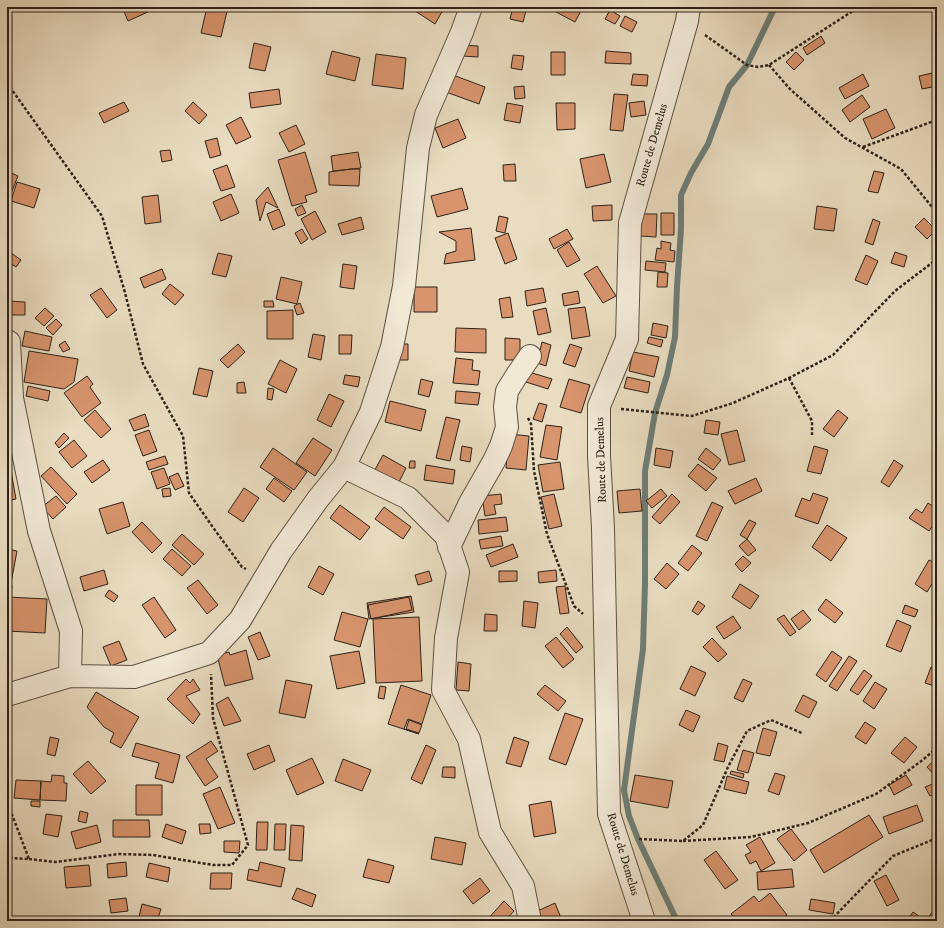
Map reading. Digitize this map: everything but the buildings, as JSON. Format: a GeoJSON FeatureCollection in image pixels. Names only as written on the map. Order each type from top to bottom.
{"type":"FeatureCollection","features":[{"type":"Feature","properties":{"kind":"street"},"geometry":{"type":"LineString","coordinates":[[7,695],[70,676],[134,677],[209,653],[240,620],[281,551],[318,499],[344,467],[371,412],[392,347],[404,286],[418,148],[426,115],[462,32],[470,7]]}},
{"type":"Feature","properties":{"kind":"street","name":"Route de Demelus"},"geometry":{"type":"LineString","coordinates":[[644,921],[609,814],[606,633],[599,456],[599,406],[626,338],[630,224],[688,14]]}},
{"type":"Feature","properties":{"kind":"street"},"geometry":{"type":"LineString","coordinates":[[7,341],[9,342],[10,398],[39,532],[71,631],[70,676]]}},
{"type":"Feature","properties":{"kind":"street"},"geometry":{"type":"LineString","coordinates":[[449,547],[470,503],[501,446],[507,427],[506,407],[508,391],[516,375],[530,356]]}},
{"type":"Feature","properties":{"kind":"street"},"geometry":{"type":"LineString","coordinates":[[344,467],[408,498],[446,536],[458,572],[446,638],[443,690],[469,739],[490,832],[523,886],[530,921]]}},
{"type":"Feature","properties":{"kind":"path"},"geometry":{"type":"LineString","coordinates":[[688,14],[722,48],[747,65],[758,67],[769,65],[859,7]]}},
{"type":"Feature","properties":{"kind":"path"},"geometry":{"type":"LineString","coordinates":[[769,65],[790,89],[845,138],[902,169],[937,213]]}},
{"type":"Feature","properties":{"kind":"path"},"geometry":{"type":"LineString","coordinates":[[7,84],[102,216],[124,289],[143,364],[183,436],[189,493],[242,567],[265,578]]}},
{"type":"Feature","properties":{"kind":"path"},"geometry":{"type":"LineString","coordinates":[[862,148],[934,121]]}},
{"type":"Feature","properties":{"kind":"path"},"geometry":{"type":"LineString","coordinates":[[599,406],[692,416],[734,403],[789,378],[833,355],[895,291],[937,259]]}},
{"type":"Feature","properties":{"kind":"path"},"geometry":{"type":"LineString","coordinates":[[789,378],[812,421],[812,435]]}},
{"type":"Feature","properties":{"kind":"path"},"geometry":{"type":"LineString","coordinates":[[508,391],[524,407],[531,424],[534,471],[547,534],[574,606],[606,633]]}},
{"type":"Feature","properties":{"kind":"path"},"geometry":{"type":"LineString","coordinates":[[7,858],[55,862],[119,854],[153,856],[213,865],[232,865],[248,845],[213,718],[209,653]]}},
{"type":"Feature","properties":{"kind":"path"},"geometry":{"type":"LineString","coordinates":[[683,841],[703,825],[728,767],[747,730],[771,720],[802,733]]}},
{"type":"Feature","properties":{"kind":"path"},"geometry":{"type":"LineString","coordinates":[[617,838],[624,840],[638,839],[683,841],[751,837],[808,823],[876,794],[937,748]]}},
{"type":"Feature","properties":{"kind":"path"},"geometry":{"type":"LineString","coordinates":[[7,754],[9,762],[11,812],[29,859]]}},
{"type":"Feature","properties":{"kind":"path"},"geometry":{"type":"LineString","coordinates":[[830,921],[893,856],[937,838]]}},
{"type":"Feature","properties":{"kind":"waterway"},"geometry":{"type":"LineString","coordinates":[[677,921],[638,839],[629,816],[624,790],[643,649],[645,583],[645,471],[655,413],[667,375],[675,337],[681,229],[681,195],[691,173],[708,144],[729,87],[747,65],[775,7]]}}]}
